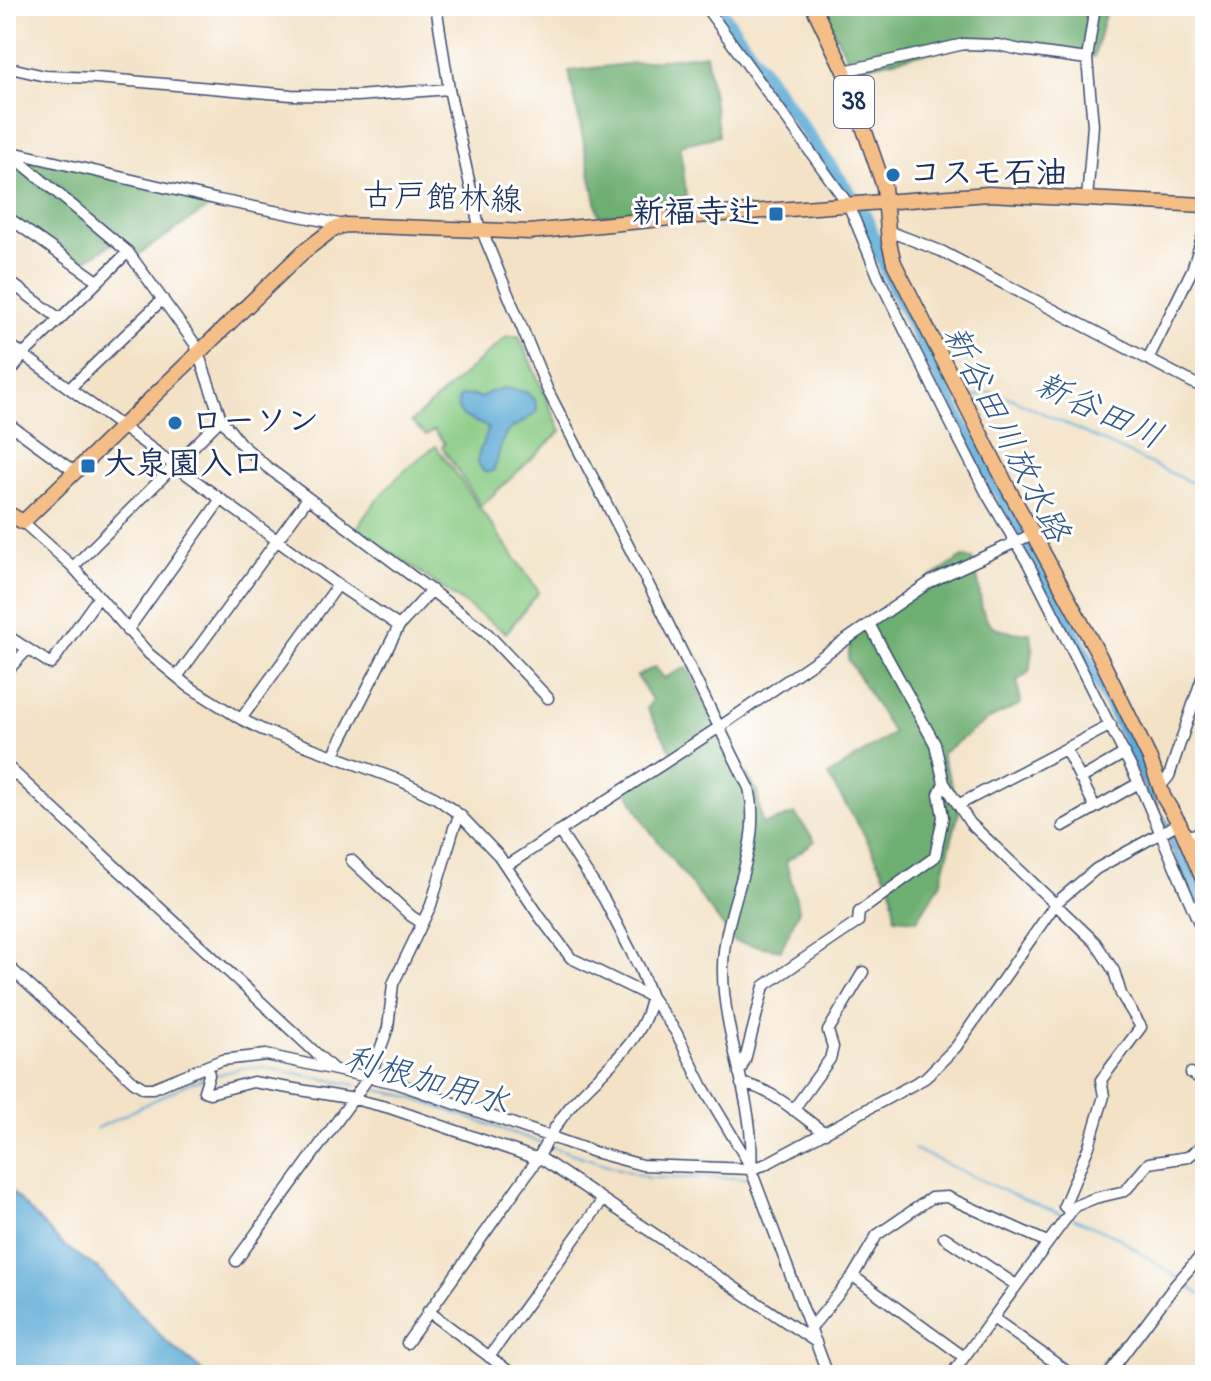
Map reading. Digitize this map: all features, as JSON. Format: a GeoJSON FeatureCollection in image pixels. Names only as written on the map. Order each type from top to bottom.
{"type":"FeatureCollection","features":[{"type":"Feature","properties":{"kind":"main road","name":"38"},"geometry":{"type":"LineString","coordinates":[[813,6],[844,71],[884,187],[891,253],[903,283],[1009,490],[1025,539],[1150,759],[1205,884]]}},
{"type":"Feature","properties":{"kind":"main road","name":"古戸館林線"},"geometry":{"type":"LineString","coordinates":[[23,522],[302,253],[333,229],[346,225],[481,231],[551,230],[989,194],[1205,205]]}},
{"type":"Feature","properties":{"kind":"main road"},"geometry":{"type":"LineString","coordinates":[[6,512],[23,522]]}},
{"type":"Feature","properties":{"kind":"street"},"geometry":{"type":"LineString","coordinates":[[436,6],[449,89],[481,231],[548,391],[749,788],[753,804],[753,831],[725,940],[723,968],[724,993],[750,1139],[751,1169]]}},
{"type":"Feature","properties":{"kind":"street"},"geometry":{"type":"LineString","coordinates":[[705,6],[854,204],[879,278],[949,420],[1025,539],[1162,831],[1205,937]]}},
{"type":"Feature","properties":{"kind":"street"},"geometry":{"type":"LineString","coordinates":[[1087,200],[1093,125],[1087,59],[1095,6]]}},
{"type":"Feature","properties":{"kind":"street"},"geometry":{"type":"LineString","coordinates":[[844,71],[964,44],[998,45],[1087,59]]}},
{"type":"Feature","properties":{"kind":"street"},"geometry":{"type":"LineString","coordinates":[[6,67],[45,76],[291,95],[357,96],[449,89]]}},
{"type":"Feature","properties":{"kind":"street"},"geometry":{"type":"LineString","coordinates":[[8,151],[346,225]]}},
{"type":"Feature","properties":{"kind":"street"},"geometry":{"type":"LineString","coordinates":[[8,151],[128,252],[199,352],[221,419],[249,451],[485,631],[548,698]]}},
{"type":"Feature","properties":{"kind":"street"},"geometry":{"type":"LineString","coordinates":[[6,216],[98,281]]}},
{"type":"Feature","properties":{"kind":"street"},"geometry":{"type":"LineString","coordinates":[[1148,359],[1192,270],[1205,229]]}},
{"type":"Feature","properties":{"kind":"street"},"geometry":{"type":"LineString","coordinates":[[888,231],[941,251],[1205,389]]}},
{"type":"Feature","properties":{"kind":"street"},"geometry":{"type":"LineString","coordinates":[[6,379],[23,355],[128,252]]}},
{"type":"Feature","properties":{"kind":"street"},"geometry":{"type":"LineString","coordinates":[[6,279],[60,319]]}},
{"type":"Feature","properties":{"kind":"street"},"geometry":{"type":"LineString","coordinates":[[70,388],[163,299]]}},
{"type":"Feature","properties":{"kind":"street"},"geometry":{"type":"LineString","coordinates":[[6,342],[278,538],[338,585],[399,626]]}},
{"type":"Feature","properties":{"kind":"street"},"geometry":{"type":"LineString","coordinates":[[73,567],[221,419]]}},
{"type":"Feature","properties":{"kind":"street"},"geometry":{"type":"LineString","coordinates":[[6,422],[75,472]]}},
{"type":"Feature","properties":{"kind":"street"},"geometry":{"type":"LineString","coordinates":[[177,677],[308,498]]}},
{"type":"Feature","properties":{"kind":"street"},"geometry":{"type":"LineString","coordinates":[[127,631],[221,499]]}},
{"type":"Feature","properties":{"kind":"street"},"geometry":{"type":"LineString","coordinates":[[23,522],[73,567],[127,631],[177,677],[241,719],[288,741],[414,786],[460,815],[506,866],[571,958],[651,997]]}},
{"type":"Feature","properties":{"kind":"street"},"geometry":{"type":"LineString","coordinates":[[506,866],[718,728],[930,582],[1025,539]]}},
{"type":"Feature","properties":{"kind":"street"},"geometry":{"type":"LineString","coordinates":[[241,719],[338,585]]}},
{"type":"Feature","properties":{"kind":"street"},"geometry":{"type":"LineString","coordinates":[[333,756],[399,626],[432,590]]}},
{"type":"Feature","properties":{"kind":"street"},"geometry":{"type":"LineString","coordinates":[[6,635],[51,664],[98,598]]}},
{"type":"Feature","properties":{"kind":"street"},"geometry":{"type":"LineString","coordinates":[[869,624],[935,744],[944,783],[970,823],[1056,903],[1102,951],[1114,971],[1121,994],[1141,1027],[1101,1080],[1104,1096],[1088,1152],[1064,1206],[1070,1212]]}},
{"type":"Feature","properties":{"kind":"street"},"geometry":{"type":"LineString","coordinates":[[6,672],[28,649]]}},
{"type":"Feature","properties":{"kind":"street"},"geometry":{"type":"LineString","coordinates":[[1160,787],[1169,776],[1205,669]]}},
{"type":"Feature","properties":{"kind":"street"},"geometry":{"type":"LineString","coordinates":[[958,805],[1111,725]]}},
{"type":"Feature","properties":{"kind":"street"},"geometry":{"type":"LineString","coordinates":[[1066,750],[1095,807]]}},
{"type":"Feature","properties":{"kind":"street"},"geometry":{"type":"LineString","coordinates":[[1080,779],[1125,753]]}},
{"type":"Feature","properties":{"kind":"street"},"geometry":{"type":"LineString","coordinates":[[6,765],[333,1069]]}},
{"type":"Feature","properties":{"kind":"street"},"geometry":{"type":"LineString","coordinates":[[740,1078],[764,986],[858,922],[859,912],[935,857],[943,817],[939,794],[944,783]]}},
{"type":"Feature","properties":{"kind":"street"},"geometry":{"type":"LineString","coordinates":[[1063,826],[1139,783]]}},
{"type":"Feature","properties":{"kind":"street"},"geometry":{"type":"LineString","coordinates":[[236,1261],[368,1077],[388,1028],[393,984],[431,905],[460,815]]}},
{"type":"Feature","properties":{"kind":"street"},"geometry":{"type":"LineString","coordinates":[[6,964],[137,1084],[153,1088],[222,1060],[253,1054],[396,1083],[544,1145],[642,1165],[751,1169],[912,1087],[943,1063],[1056,903],[1096,869],[1162,831],[1179,828],[1205,833]]}},
{"type":"Feature","properties":{"kind":"street"},"geometry":{"type":"LineString","coordinates":[[559,831],[604,899],[651,997],[676,1032],[703,1087],[751,1169],[828,1375]]}},
{"type":"Feature","properties":{"kind":"street"},"geometry":{"type":"LineString","coordinates":[[351,860],[422,923]]}},
{"type":"Feature","properties":{"kind":"street"},"geometry":{"type":"LineString","coordinates":[[793,1110],[830,1059],[833,1047],[828,1031],[863,972]]}},
{"type":"Feature","properties":{"kind":"street"},"geometry":{"type":"LineString","coordinates":[[407,1343],[573,1104],[617,1059],[635,1034],[651,997]]}},
{"type":"Feature","properties":{"kind":"street"},"geometry":{"type":"LineString","coordinates":[[207,1066],[209,1075],[204,1091],[210,1093],[253,1082],[390,1108],[532,1157],[544,1145]]}},
{"type":"Feature","properties":{"kind":"street"},"geometry":{"type":"LineString","coordinates":[[1191,1073],[1205,1082]]}},
{"type":"Feature","properties":{"kind":"street"},"geometry":{"type":"LineString","coordinates":[[740,1078],[766,1091],[825,1133]]}},
{"type":"Feature","properties":{"kind":"street"},"geometry":{"type":"LineString","coordinates":[[951,1375],[1070,1212],[1080,1203],[1125,1191],[1149,1163],[1188,1157],[1205,1143]]}},
{"type":"Feature","properties":{"kind":"street"},"geometry":{"type":"LineString","coordinates":[[544,1145],[602,1201],[816,1342]]}},
{"type":"Feature","properties":{"kind":"street"},"geometry":{"type":"LineString","coordinates":[[811,1328],[853,1276],[877,1235],[938,1196],[947,1197],[1047,1242]]}},
{"type":"Feature","properties":{"kind":"street"},"geometry":{"type":"LineString","coordinates":[[489,1357],[602,1201]]}},
{"type":"Feature","properties":{"kind":"street"},"geometry":{"type":"LineString","coordinates":[[944,1237],[1016,1285]]}},
{"type":"Feature","properties":{"kind":"street"},"geometry":{"type":"LineString","coordinates":[[1108,1375],[1176,1284],[1205,1251]]}},
{"type":"Feature","properties":{"kind":"street"},"geometry":{"type":"LineString","coordinates":[[853,1276],[964,1357]]}},
{"type":"Feature","properties":{"kind":"street"},"geometry":{"type":"LineString","coordinates":[[428,1311],[514,1375]]}},
{"type":"Feature","properties":{"kind":"street"},"geometry":{"type":"LineString","coordinates":[[993,1318],[1072,1375]]}},
{"type":"Feature","properties":{"kind":"green space"},"geometry":{"type":"Polygon","coordinates":[[[821,6],[1107,6],[1094,57],[1006,46],[957,46],[853,69],[821,6]]]}},
{"type":"Feature","properties":{"kind":"green space"},"geometry":{"type":"Polygon","coordinates":[[[706,54],[719,136],[680,145],[688,209],[599,216],[569,71],[706,54]]]}},
{"type":"Feature","properties":{"kind":"green space"},"geometry":{"type":"Polygon","coordinates":[[[6,153],[113,243],[80,264],[6,216],[6,153]]]}},
{"type":"Feature","properties":{"kind":"green space"},"geometry":{"type":"Polygon","coordinates":[[[18,155],[217,202],[136,256],[18,155]]]}},
{"type":"Feature","properties":{"kind":"green space"},"geometry":{"type":"Polygon","coordinates":[[[507,336],[519,336],[561,431],[481,506],[442,447],[445,443],[434,430],[426,435],[411,422],[507,336]]]}},
{"type":"Feature","properties":{"kind":"green space"},"geometry":{"type":"Polygon","coordinates":[[[436,446],[539,592],[506,633],[357,528],[392,483],[436,446]]]}},
{"type":"Feature","properties":{"kind":"green space"},"geometry":{"type":"Polygon","coordinates":[[[963,557],[972,559],[983,612],[988,621],[996,628],[1010,632],[1030,633],[1033,648],[1029,672],[1017,681],[1021,704],[987,720],[941,754],[960,808],[940,884],[917,920],[895,918],[891,887],[864,834],[828,776],[893,733],[848,659],[852,628],[963,557]]]}},
{"type":"Feature","properties":{"kind":"green space"},"geometry":{"type":"Polygon","coordinates":[[[655,667],[664,678],[687,667],[712,718],[757,791],[762,825],[795,814],[815,841],[786,862],[799,910],[781,950],[735,942],[645,824],[626,788],[678,762],[647,709],[652,700],[637,676],[655,667]]]}},
{"type":"Feature","properties":{"kind":"water"},"geometry":{"type":"Polygon","coordinates":[[[503,388],[526,392],[535,400],[537,411],[506,434],[493,471],[486,473],[478,457],[488,428],[461,414],[458,404],[460,396],[481,398],[503,388]]]}},
{"type":"Feature","properties":{"kind":"water"},"geometry":{"type":"Polygon","coordinates":[[[1133,736],[1146,761],[1144,767],[1160,812],[1174,830],[1205,898],[1205,922],[1122,740],[1133,736]]]}},
{"type":"Feature","properties":{"kind":"water"},"geometry":{"type":"Polygon","coordinates":[[[6,1186],[62,1244],[96,1267],[165,1340],[207,1375],[6,1375],[6,1186]]]}},
{"type":"Feature","properties":{"kind":"waterway","name":"新谷田川放水路"},"geometry":{"type":"LineString","coordinates":[[717,6],[864,214],[891,281],[965,431],[1022,533],[1136,754]]}},
{"type":"Feature","properties":{"kind":"waterway","name":"新谷田川"},"geometry":{"type":"LineString","coordinates":[[971,398],[990,392],[1004,395],[1205,489]]}},
{"type":"Feature","properties":{"kind":"waterway","name":"利根加用水"},"geometry":{"type":"LineString","coordinates":[[213,1076],[241,1068],[261,1067],[356,1085]]}},
{"type":"Feature","properties":{"kind":"waterway","name":"利根加用水"},"geometry":{"type":"LineString","coordinates":[[96,1129],[203,1079]]}},
{"type":"Feature","properties":{"kind":"waterway","name":"利根加用水"},"geometry":{"type":"LineString","coordinates":[[366,1088],[403,1095],[539,1142]]}},
{"type":"Feature","properties":{"kind":"waterway","name":"利根加用水"},"geometry":{"type":"LineString","coordinates":[[549,1146],[648,1178],[749,1178]]}},
{"type":"Feature","properties":{"kind":"waterway","name":"利根加用水"},"geometry":{"type":"LineString","coordinates":[[914,1149],[1063,1215]]}},
{"type":"Feature","properties":{"kind":"waterway","name":"利根加用水"},"geometry":{"type":"LineString","coordinates":[[1073,1218],[1119,1238],[1178,1278]]}},
{"type":"Feature","properties":{"kind":"waterway","name":"利根加用水"},"geometry":{"type":"LineString","coordinates":[[1183,1282],[1205,1298]]}},
{"type":"Feature","properties":{"kind":"place","name":"コスモ石油"},"geometry":{"type":"Point","coordinates":[893,175]}},
{"type":"Feature","properties":{"kind":"place","name":"新福寺辻"},"geometry":{"type":"Point","coordinates":[776,214]}},
{"type":"Feature","properties":{"kind":"place","name":"ローソン"},"geometry":{"type":"Point","coordinates":[175,423]}},
{"type":"Feature","properties":{"kind":"place","name":"大泉園入口"},"geometry":{"type":"Point","coordinates":[88,466]}}]}
